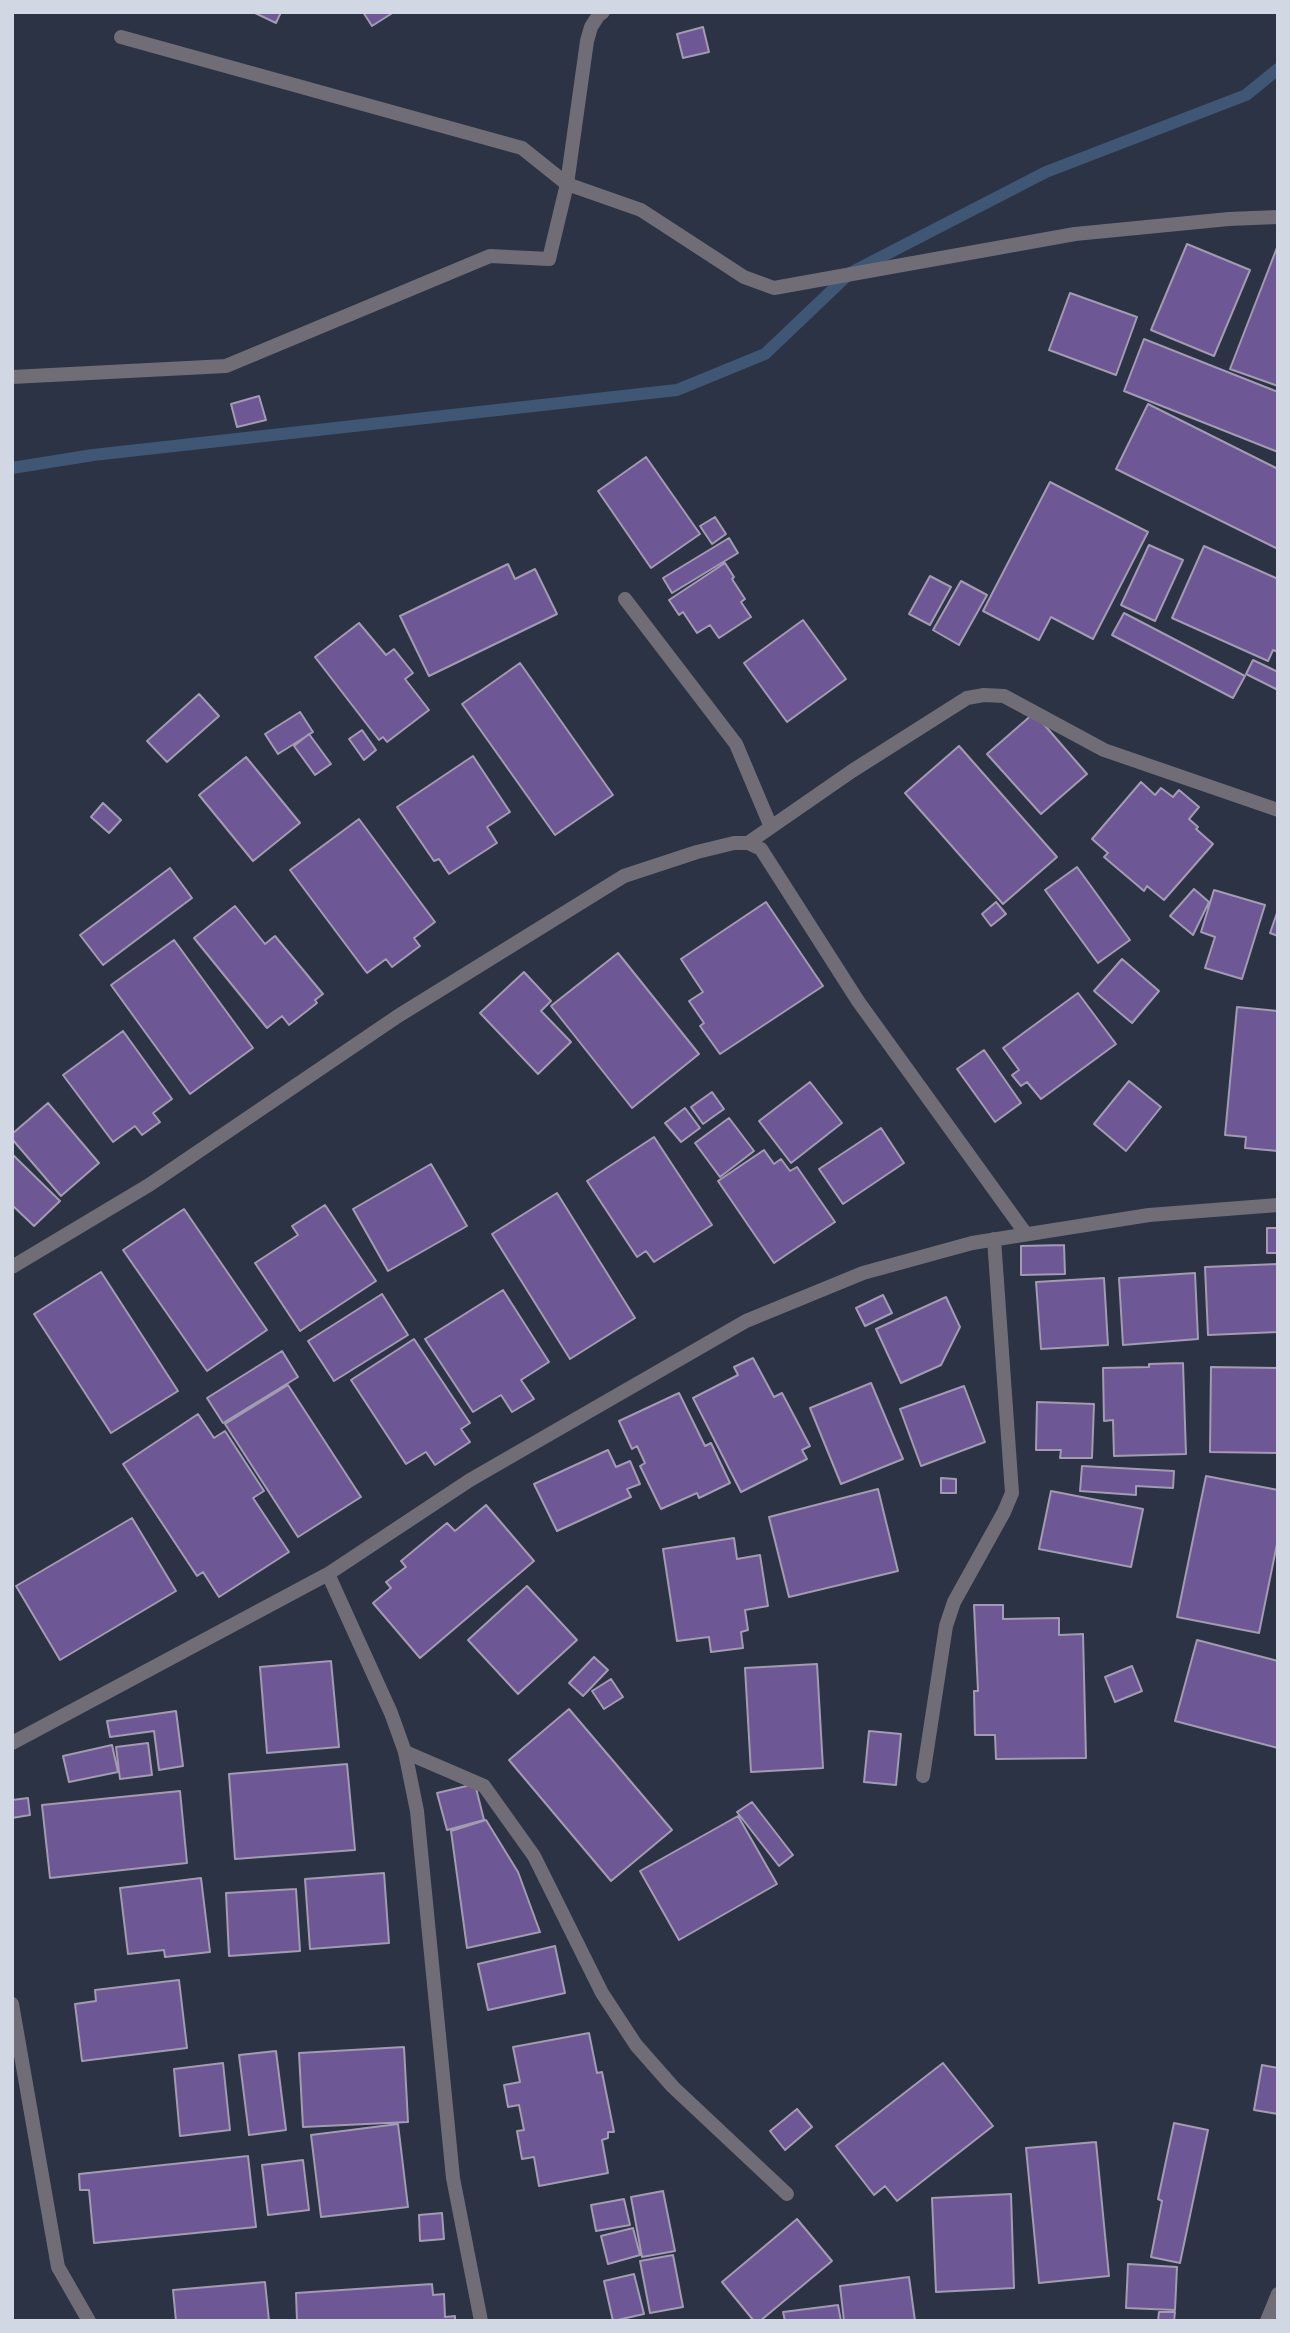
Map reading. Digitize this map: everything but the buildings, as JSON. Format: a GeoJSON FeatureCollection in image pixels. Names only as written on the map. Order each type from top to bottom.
{"type":"FeatureCollection","features":[{"type":"Feature","properties":{"kind":"street"},"geometry":{"type":"LineString","coordinates":[[12,377],[226,366],[491,256],[549,259],[567,184],[587,41],[591,27],[603,12]]}},
{"type":"Feature","properties":{"kind":"street"},"geometry":{"type":"LineString","coordinates":[[121,37],[522,148],[567,184],[641,210],[744,277],[774,288],[1075,233],[1229,219],[1278,218]]}},
{"type":"Feature","properties":{"kind":"street"},"geometry":{"type":"LineString","coordinates":[[625,599],[736,744],[771,827]]}},
{"type":"Feature","properties":{"kind":"street"},"geometry":{"type":"LineString","coordinates":[[748,843],[852,771],[967,698],[984,695],[1004,696],[1104,750],[1278,810]]}},
{"type":"Feature","properties":{"kind":"street"},"geometry":{"type":"LineString","coordinates":[[12,1267],[149,1185],[398,1016],[624,876],[734,843],[748,843],[761,849],[858,1001],[1026,1234]]}},
{"type":"Feature","properties":{"kind":"street"},"geometry":{"type":"LineString","coordinates":[[12,1744],[328,1574],[470,1479],[746,1321],[863,1273],[972,1243],[1149,1214],[1278,1205]]}},
{"type":"Feature","properties":{"kind":"street"},"geometry":{"type":"LineString","coordinates":[[923,1776],[946,1626],[954,1602],[1012,1493],[994,1239]]}},
{"type":"Feature","properties":{"kind":"street"},"geometry":{"type":"LineString","coordinates":[[328,1574],[391,1713],[405,1752],[417,1811],[453,2178],[481,2321]]}},
{"type":"Feature","properties":{"kind":"street"},"geometry":{"type":"LineString","coordinates":[[405,1752],[484,1786],[534,1856],[603,1993],[636,2045],[673,2087],[787,2194]]}},
{"type":"Feature","properties":{"kind":"street"},"geometry":{"type":"LineString","coordinates":[[12,2004],[58,2267],[89,2321]]}},
{"type":"Feature","properties":{"kind":"street"},"geometry":{"type":"LineString","coordinates":[[1267,2321],[1278,2294]]}},
{"type":"Feature","properties":{"kind":"waterway"},"geometry":{"type":"LineString","coordinates":[[12,468],[93,455],[677,390],[765,354],[850,273],[1046,172],[1246,95],[1278,69]]}}]}
